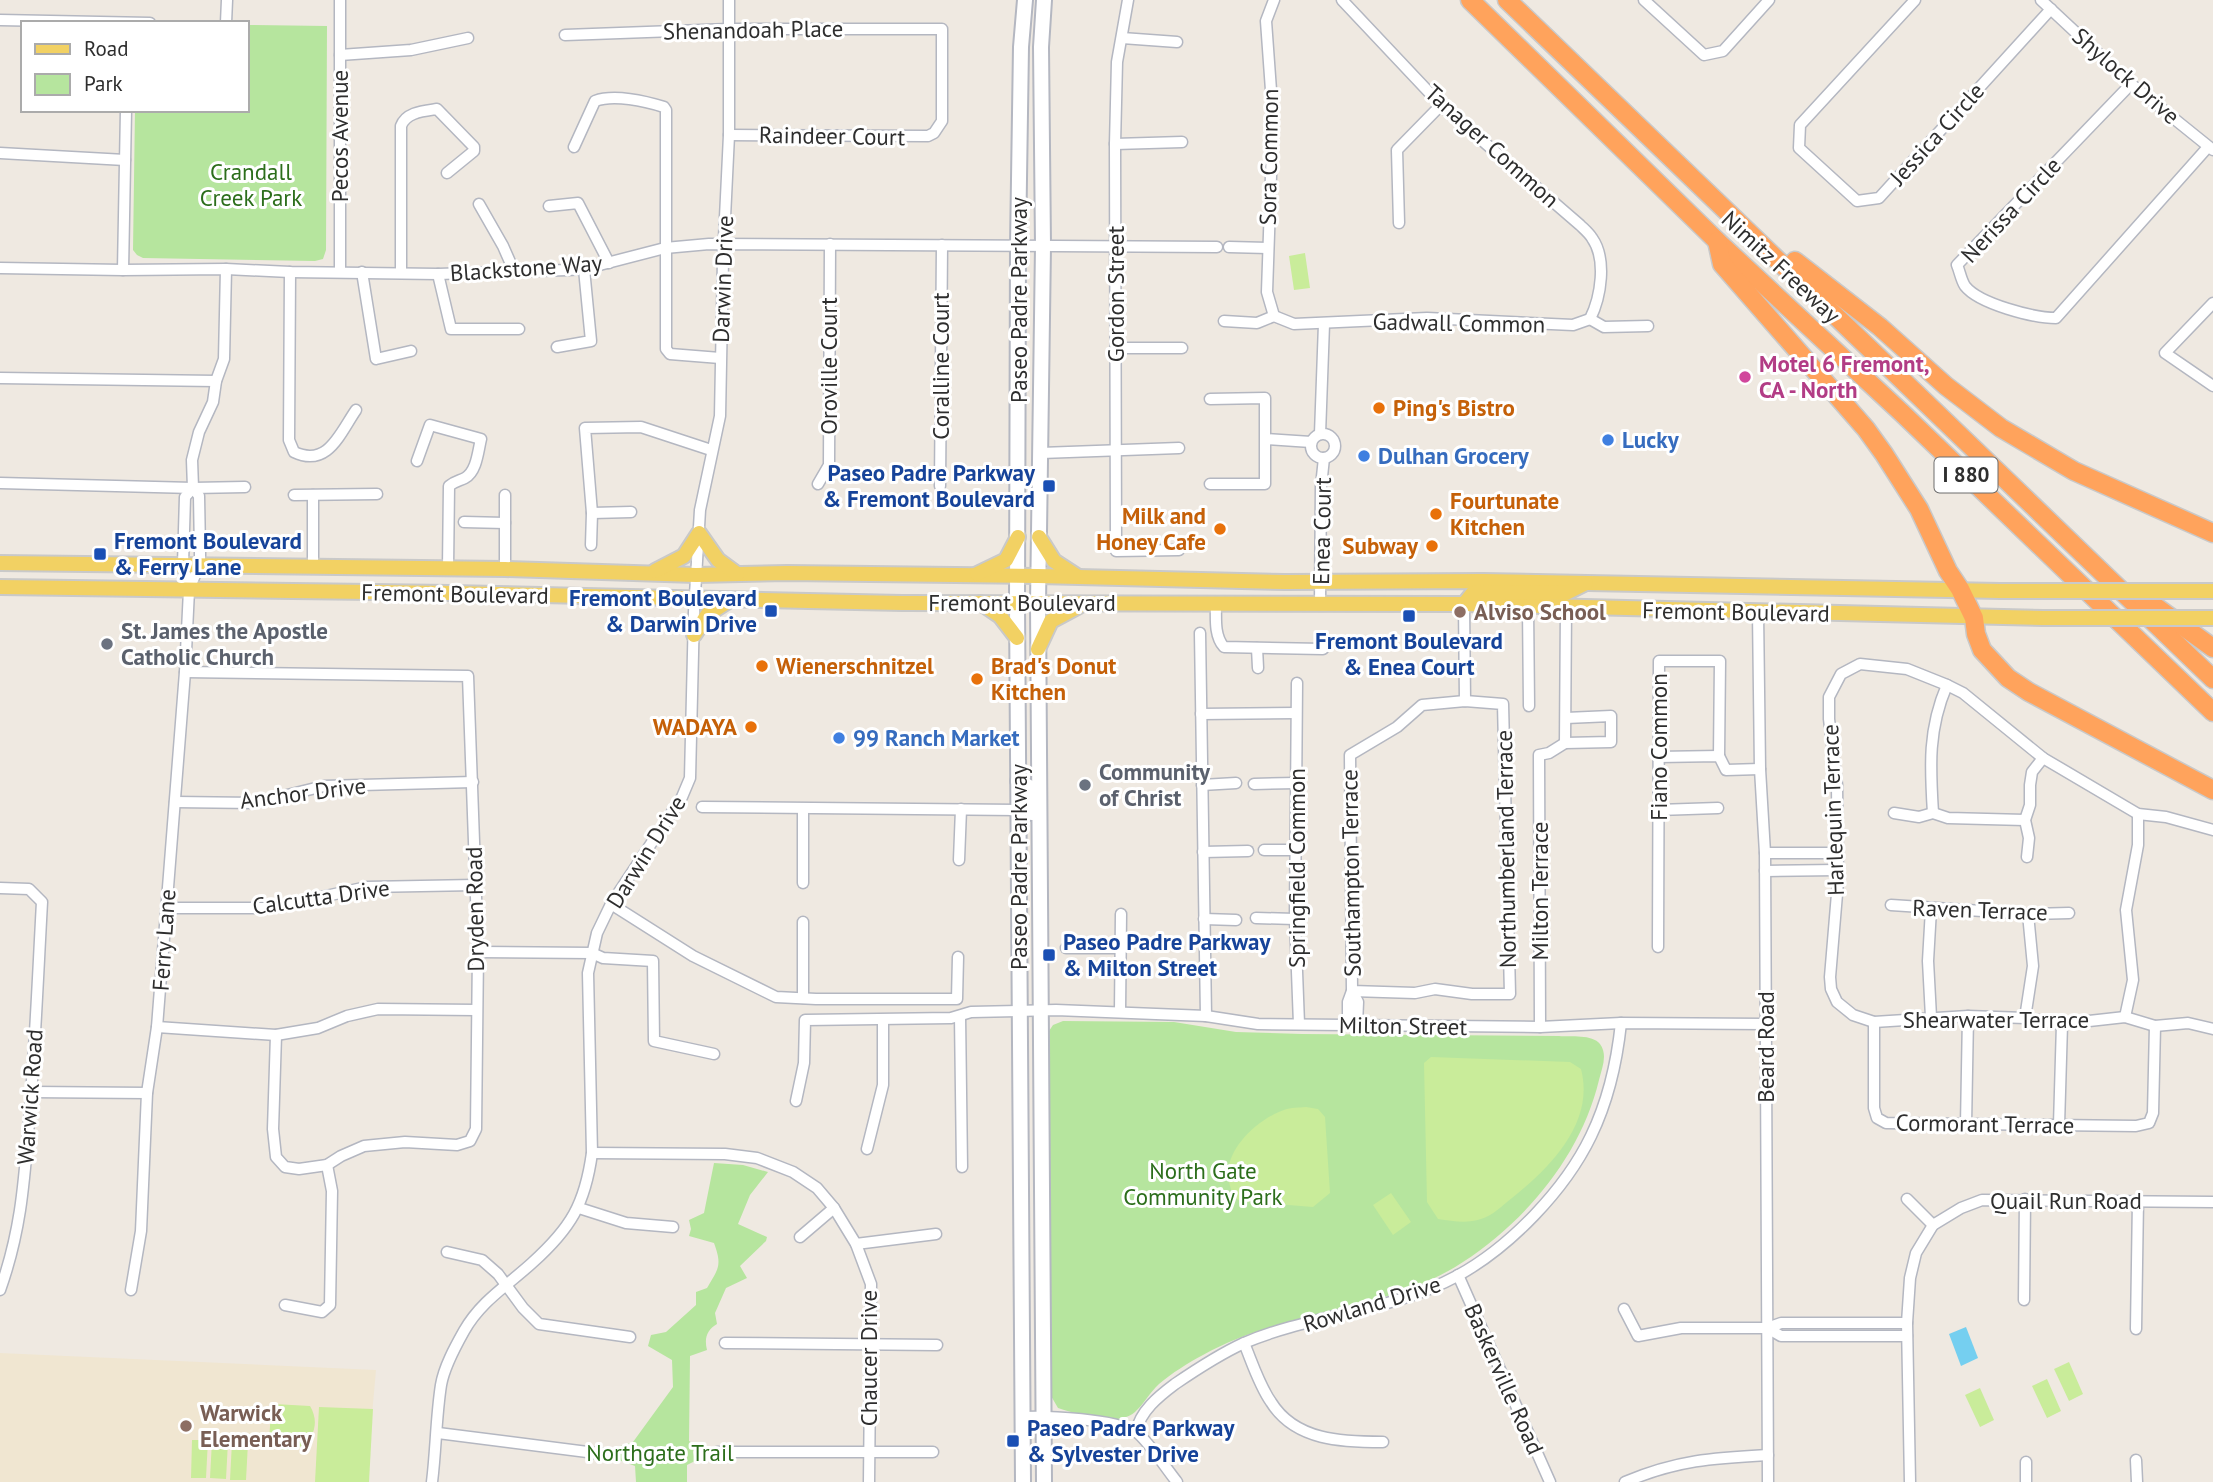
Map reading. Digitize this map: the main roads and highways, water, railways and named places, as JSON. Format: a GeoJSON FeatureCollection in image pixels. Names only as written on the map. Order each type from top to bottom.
{"type":"FeatureCollection","features":[{"type":"Feature","properties":{"kind":"highway","name":"Nimitz Freeway"},"geometry":{"type":"LineString","coordinates":[[1470,0],[1717,240],[2213,712]]}},
{"type":"Feature","properties":{"kind":"highway","name":"I 880"},"geometry":{"type":"LineString","coordinates":[[1507,0],[2213,679]]}},
{"type":"Feature","properties":{"kind":"highway","name":"Nimitz Freeway"},"geometry":{"type":"LineString","coordinates":[[1522,0],[2213,665]]}},
{"type":"Feature","properties":{"kind":"highway"},"geometry":{"type":"LineString","coordinates":[[1717,240],[1721,264],[1866,429],[1899,474],[1974,618],[1982,650],[1994,665],[2008,678],[2213,790]]}},
{"type":"Feature","properties":{"kind":"highway"},"geometry":{"type":"LineString","coordinates":[[1795,261],[1880,327],[1946,386],[2001,428],[2074,471],[2213,533]]}},
{"type":"Feature","properties":{"kind":"highway"},"geometry":{"type":"LineString","coordinates":[[2138,594],[2213,648]]}},
{"type":"Feature","properties":{"kind":"main road","name":"Paseo Padre Parkway"},"geometry":{"type":"LineString","coordinates":[[1023,1482],[1017,604],[1018,245],[1021,47],[1025,0]]}},
{"type":"Feature","properties":{"kind":"main road","name":"Paseo Padre Parkway"},"geometry":{"type":"LineString","coordinates":[[1044,1482],[1038,576],[1041,453],[1041,47],[1045,0]]}},
{"type":"Feature","properties":{"kind":"main road"},"geometry":{"type":"LineString","coordinates":[[650,573],[684,556],[699,533],[718,560],[737,574]]}},
{"type":"Feature","properties":{"kind":"main road"},"geometry":{"type":"LineString","coordinates":[[972,576],[1006,560],[1018,537]]}},
{"type":"Feature","properties":{"kind":"main road"},"geometry":{"type":"LineString","coordinates":[[1039,537],[1054,561],[1078,577]]}},
{"type":"Feature","properties":{"kind":"main road","name":"Fremont Boulevard"},"geometry":{"type":"LineString","coordinates":[[0,563],[448,568],[696,575],[1038,576],[1320,583],[1587,583],[2213,592]]}},
{"type":"Feature","properties":{"kind":"main road"},"geometry":{"type":"LineString","coordinates":[[1464,604],[1476,592],[1566,593],[1587,583]]}},
{"type":"Feature","properties":{"kind":"main road","name":"Fremont Boulevard"},"geometry":{"type":"LineString","coordinates":[[0,587],[1017,604],[1464,604],[1974,618],[2213,618]]}},
{"type":"Feature","properties":{"kind":"main road"},"geometry":{"type":"LineString","coordinates":[[694,635],[711,611],[730,600]]}},
{"type":"Feature","properties":{"kind":"main road"},"geometry":{"type":"LineString","coordinates":[[981,603],[1000,616],[1017,638]]}},
{"type":"Feature","properties":{"kind":"main road"},"geometry":{"type":"LineString","coordinates":[[1038,649],[1051,621],[1085,604]]}},
{"type":"Feature","properties":{"kind":"main road"},"geometry":{"type":"LineString","coordinates":[[1018,781],[1029,787],[1033,827],[1040,855]]}},
{"type":"Feature","properties":{"kind":"water"},"geometry":{"type":"Polygon","coordinates":[[[1966,1327],[1978,1358],[1961,1366],[1949,1334],[1966,1327]]]}},
{"type":"Feature","properties":{"kind":"place","name":"Motel 6 Fremont, CA - North"},"geometry":{"type":"Point","coordinates":[1745,377]}},
{"type":"Feature","properties":{"kind":"place","name":"Ping's Bistro"},"geometry":{"type":"Point","coordinates":[1379,408]}},
{"type":"Feature","properties":{"kind":"place","name":"Lucky"},"geometry":{"type":"Point","coordinates":[1608,440]}},
{"type":"Feature","properties":{"kind":"place","name":"Dulhan Grocery"},"geometry":{"type":"Point","coordinates":[1364,456]}},
{"type":"Feature","properties":{"kind":"place","name":"Paseo Padre Parkway & Fremont Boulevard"},"geometry":{"type":"Point","coordinates":[1049,486]}},
{"type":"Feature","properties":{"kind":"place","name":"Fourtunate Kitchen"},"geometry":{"type":"Point","coordinates":[1436,514]}},
{"type":"Feature","properties":{"kind":"place","name":"Milk and Honey Cafe"},"geometry":{"type":"Point","coordinates":[1220,529]}},
{"type":"Feature","properties":{"kind":"place","name":"Subway"},"geometry":{"type":"Point","coordinates":[1432,546]}},
{"type":"Feature","properties":{"kind":"place","name":"Fremont Boulevard & Ferry Lane"},"geometry":{"type":"Point","coordinates":[100,554]}},
{"type":"Feature","properties":{"kind":"place","name":"Fremont Boulevard & Darwin Drive"},"geometry":{"type":"Point","coordinates":[771,611]}},
{"type":"Feature","properties":{"kind":"place","name":"Alviso School"},"geometry":{"type":"Point","coordinates":[1460,612]}},
{"type":"Feature","properties":{"kind":"place","name":"Fremont Boulevard & Enea Court"},"geometry":{"type":"Point","coordinates":[1409,616]}},
{"type":"Feature","properties":{"kind":"place","name":"St. James the Apostle Catholic Church"},"geometry":{"type":"Point","coordinates":[107,644]}},
{"type":"Feature","properties":{"kind":"place","name":"Wienerschnitzel"},"geometry":{"type":"Point","coordinates":[762,666]}},
{"type":"Feature","properties":{"kind":"place","name":"Brad's Donut Kitchen"},"geometry":{"type":"Point","coordinates":[977,679]}},
{"type":"Feature","properties":{"kind":"place","name":"WADAYA"},"geometry":{"type":"Point","coordinates":[751,727]}},
{"type":"Feature","properties":{"kind":"place","name":"99 Ranch Market"},"geometry":{"type":"Point","coordinates":[839,738]}},
{"type":"Feature","properties":{"kind":"place","name":"Community of Christ"},"geometry":{"type":"Point","coordinates":[1085,785]}},
{"type":"Feature","properties":{"kind":"place","name":"Paseo Padre Parkway & Milton Street"},"geometry":{"type":"Point","coordinates":[1049,955]}},
{"type":"Feature","properties":{"kind":"place","name":"Warwick Elementary"},"geometry":{"type":"Point","coordinates":[186,1426]}},
{"type":"Feature","properties":{"kind":"place","name":"Paseo Padre Parkway & Sylvester Drive"},"geometry":{"type":"Point","coordinates":[1013,1441]}},
{"type":"Feature","properties":{"kind":"park label","name":"Crandall Creek Park"},"geometry":{"type":"Point","coordinates":[251,185]}},
{"type":"Feature","properties":{"kind":"park label","name":"North Gate Community Park"},"geometry":{"type":"Point","coordinates":[1203,1184]}},
{"type":"Feature","properties":{"kind":"park label","name":"Northgate Trail"},"geometry":{"type":"Point","coordinates":[660,1453]}}]}
